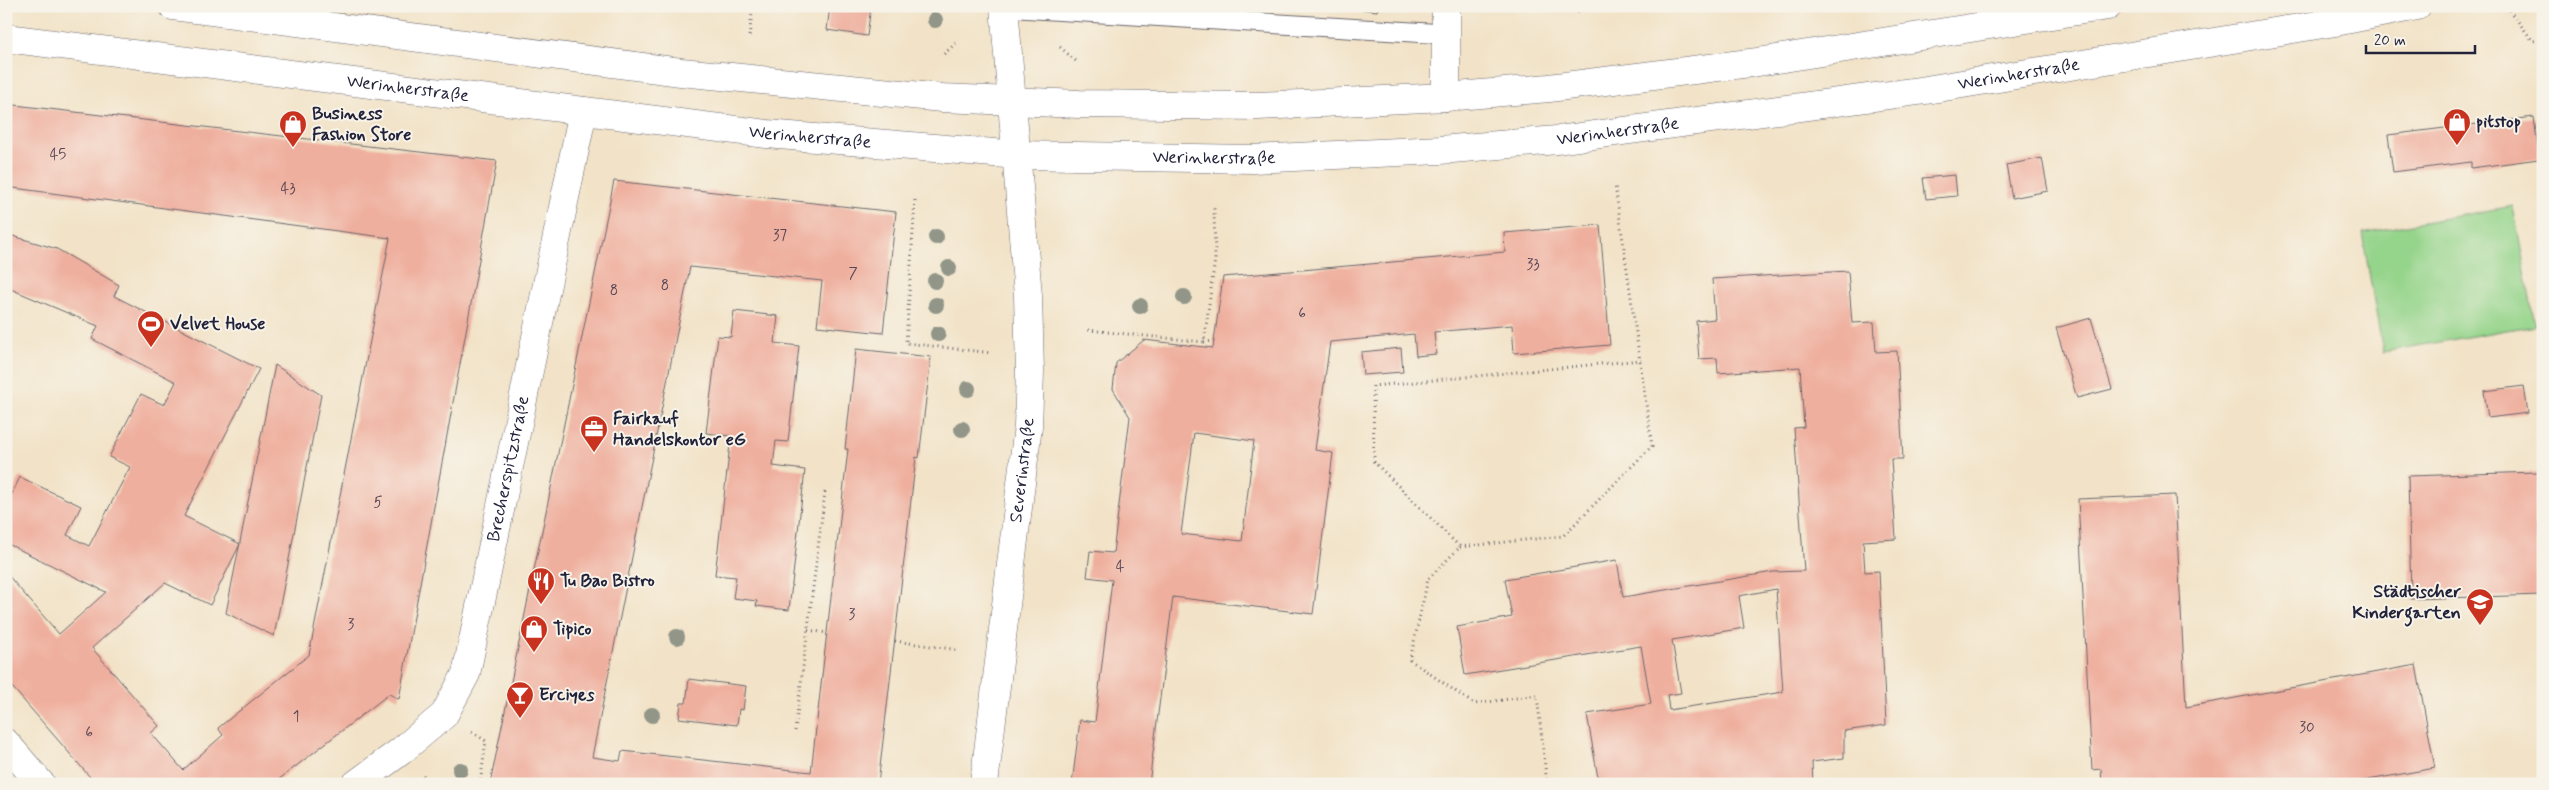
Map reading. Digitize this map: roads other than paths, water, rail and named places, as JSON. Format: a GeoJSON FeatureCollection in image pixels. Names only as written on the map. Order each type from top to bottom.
{"type":"FeatureCollection","features":[{"type":"Feature","properties":{"kind":"main road"},"geometry":{"type":"LineString","coordinates":[[173,6],[681,72],[942,98],[1258,106],[1446,97],[1549,88],[1758,62],[2108,6]]}},
{"type":"Feature","properties":{"kind":"main road"},"geometry":{"type":"LineString","coordinates":[[1446,6],[1446,97]]}},
{"type":"Feature","properties":{"kind":"main road","name":"Werinherstraße"},"geometry":{"type":"LineString","coordinates":[[6,38],[767,134],[1018,155],[1253,159],[1440,150],[1558,140],[1926,90],[2335,22],[2417,6]]}},
{"type":"Feature","properties":{"kind":"main road","name":"Severinstraße"},"geometry":{"type":"LineString","coordinates":[[984,784],[1028,426],[1030,372],[1028,296],[1018,155],[1004,7]]}},
{"type":"Feature","properties":{"kind":"main road","name":"Brecherspitzstraße"},"geometry":{"type":"LineString","coordinates":[[356,784],[444,715],[466,674],[583,110]]}},
{"type":"Feature","properties":{"kind":"main road"},"geometry":{"type":"LineString","coordinates":[[6,743],[41,784]]}},
{"type":"Feature","properties":{"kind":"lane"},"geometry":{"type":"LineString","coordinates":[[1004,7],[1445,34]]}},
{"type":"Feature","properties":{"kind":"tram line"},"geometry":{"type":"LineString","coordinates":[[6,775],[14,784]]}},
{"type":"Feature","properties":{"kind":"place","name":"pitstop"},"geometry":{"type":"Point","coordinates":[2457,146]}},
{"type":"Feature","properties":{"kind":"place","name":"Business Fashion Store"},"geometry":{"type":"Point","coordinates":[293,148]}},
{"type":"Feature","properties":{"kind":"place","name":"Velvet House"},"geometry":{"type":"Point","coordinates":[151,348]}},
{"type":"Feature","properties":{"kind":"place","name":"Fairkauf Handelskontor eG"},"geometry":{"type":"Point","coordinates":[594,453]}},
{"type":"Feature","properties":{"kind":"place","name":"Tu Bao Bistro"},"geometry":{"type":"Point","coordinates":[541,605]}},
{"type":"Feature","properties":{"kind":"place","name":"Städtischer Kindergarten"},"geometry":{"type":"Point","coordinates":[2480,626]}},
{"type":"Feature","properties":{"kind":"place","name":"Tipico"},"geometry":{"type":"Point","coordinates":[534,653]}},
{"type":"Feature","properties":{"kind":"place","name":"Erciyes"},"geometry":{"type":"Point","coordinates":[520,719]}}]}
